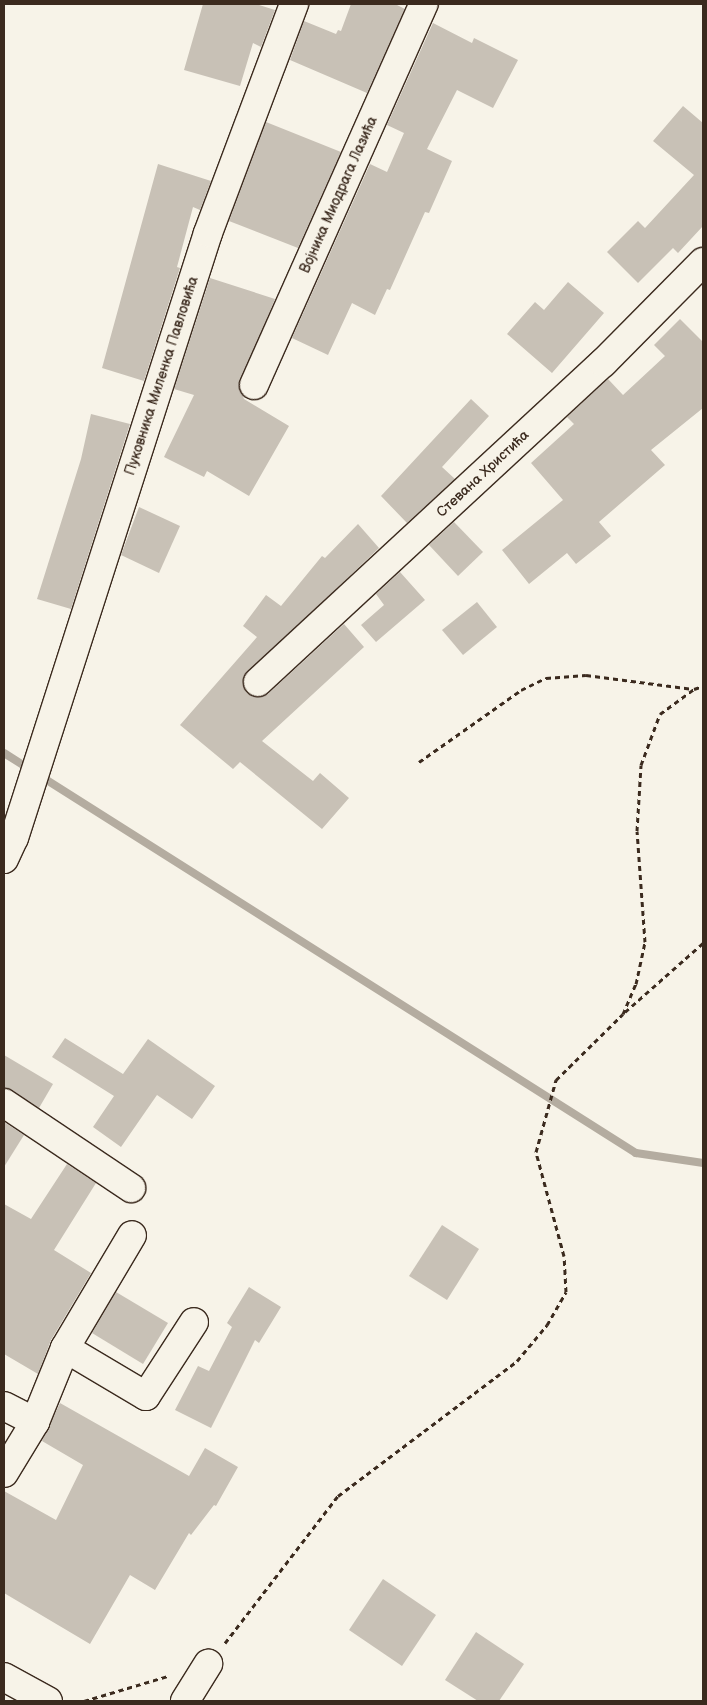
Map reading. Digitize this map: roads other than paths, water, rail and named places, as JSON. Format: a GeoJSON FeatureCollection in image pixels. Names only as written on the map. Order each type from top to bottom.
{"type":"FeatureCollection","features":[{"type":"Feature","properties":{"kind":"street","name":"Пуковника Миленка Павловића"},"geometry":{"type":"LineString","coordinates":[[7,844],[42,752],[208,233],[294,4]]}},
{"type":"Feature","properties":{"kind":"street","name":"Војника Миодрага Лазића"},"geometry":{"type":"LineString","coordinates":[[254,385],[424,4]]}},
{"type":"Feature","properties":{"kind":"street","name":"Стевана Христића"},"geometry":{"type":"LineString","coordinates":[[258,682],[603,363],[703,262]]}},
{"type":"Feature","properties":{"kind":"street"},"geometry":{"type":"LineString","coordinates":[[4,1103],[131,1188]]}},
{"type":"Feature","properties":{"kind":"street"},"geometry":{"type":"LineString","coordinates":[[4,1473],[35,1422],[65,1348],[132,1235]]}},
{"type":"Feature","properties":{"kind":"street"},"geometry":{"type":"LineString","coordinates":[[65,1348],[146,1396],[194,1322]]}},
{"type":"Feature","properties":{"kind":"street"},"geometry":{"type":"LineString","coordinates":[[4,1406],[35,1422]]}},
{"type":"Feature","properties":{"kind":"street"},"geometry":{"type":"LineString","coordinates":[[185,1701],[208,1664]]}},
{"type":"Feature","properties":{"kind":"street"},"geometry":{"type":"LineString","coordinates":[[4,1677],[48,1701]]}},
{"type":"Feature","properties":{"kind":"waterway"},"geometry":{"type":"LineString","coordinates":[[4,753],[636,1153],[703,1163]]}}]}
